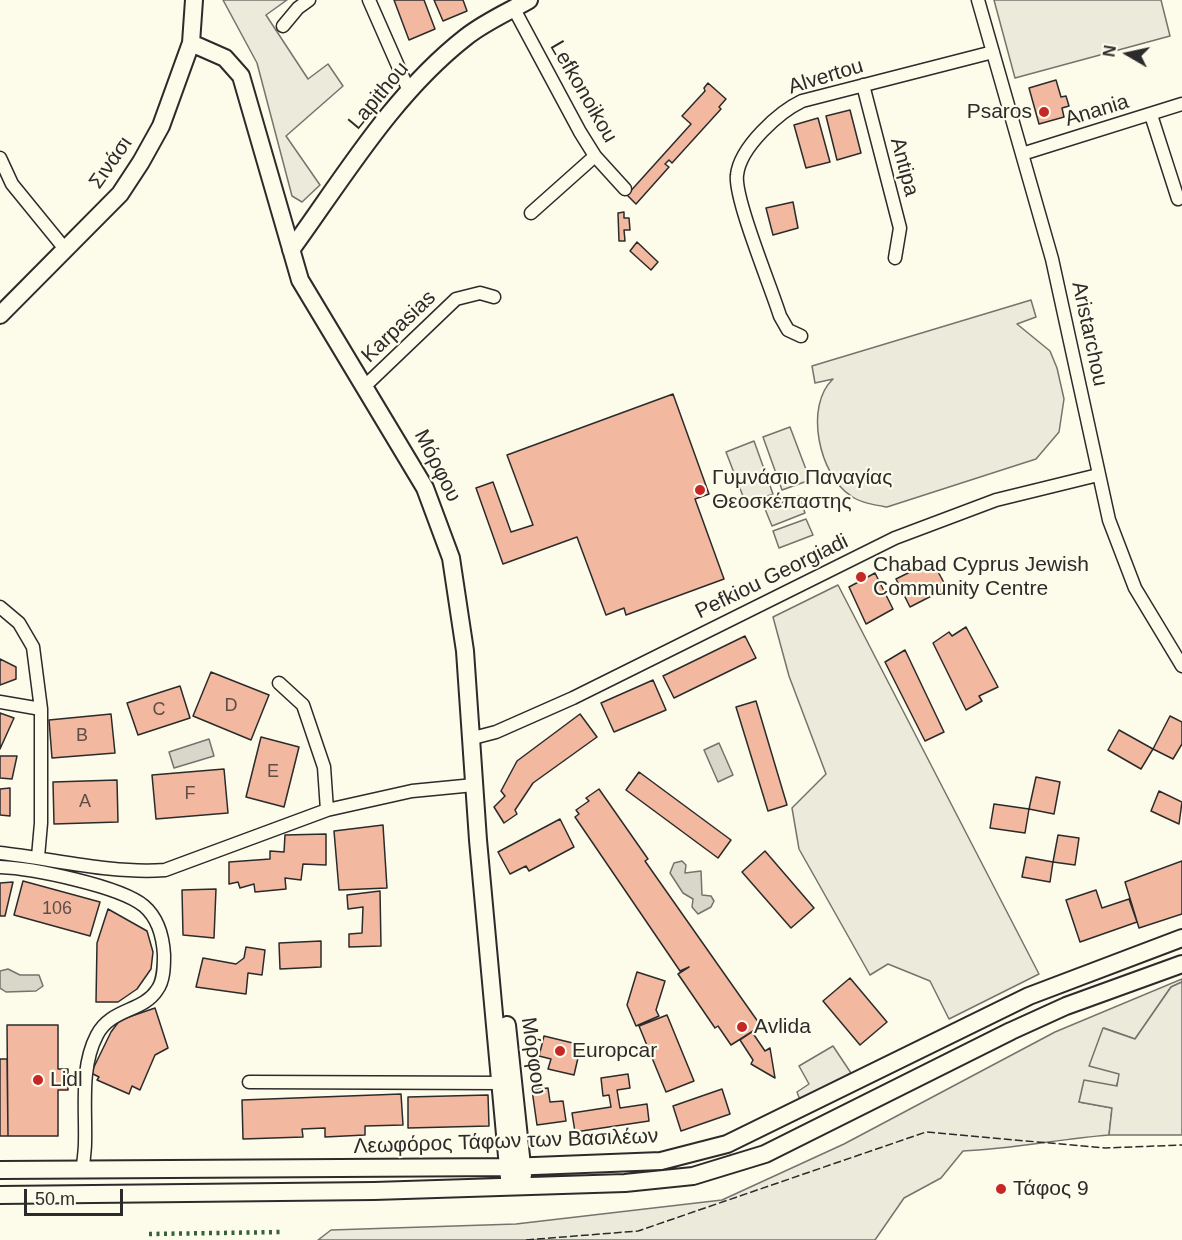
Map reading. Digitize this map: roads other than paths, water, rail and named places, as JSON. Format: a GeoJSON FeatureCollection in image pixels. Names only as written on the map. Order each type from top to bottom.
{"type":"FeatureCollection","features":[{"type":"Feature","properties":{"kind":"main road","name":"Σινάσι"},"geometry":{"type":"LineString","coordinates":[[0,315],[120,194],[141,162],[161,126],[191,43],[194,0]]}},
{"type":"Feature","properties":{"kind":"main road","name":"Lapithou"},"geometry":{"type":"LineString","coordinates":[[291,250],[376,132],[409,91],[465,38],[529,0]]}},
{"type":"Feature","properties":{"kind":"main road","name":"Μόρφου"},"geometry":{"type":"LineString","coordinates":[[191,43],[225,58],[241,76],[300,280],[425,488],[440,524],[457,587],[473,738],[474,785],[491,970],[503,1083],[516,1167]]}},
{"type":"Feature","properties":{"kind":"main road","name":"Λεωφόρος Τάφων των Βασιλέων"},"geometry":{"type":"LineString","coordinates":[[0,1170],[516,1167],[661,1161],[727,1144],[1029,996],[1182,938]]}},
{"type":"Feature","properties":{"kind":"main road","name":"Λεωφόρος Τάφων των Βασιλέων"},"geometry":{"type":"LineString","coordinates":[[0,1195],[374,1191],[661,1180],[723,1169],[765,1154],[1011,1031],[1066,1006],[1182,964]]}},
{"type":"Feature","properties":{"kind":"main road","name":"Μόρφου"},"geometry":{"type":"LineString","coordinates":[[491,970],[505,1014],[517,1185]]}},
{"type":"Feature","properties":{"kind":"street"},"geometry":{"type":"LineString","coordinates":[[283,26],[298,8],[309,0]]}},
{"type":"Feature","properties":{"kind":"street"},"geometry":{"type":"LineString","coordinates":[[369,0],[409,91]]}},
{"type":"Feature","properties":{"kind":"street","name":"Aristarchou"},"geometry":{"type":"LineString","coordinates":[[978,0],[1063,303],[1098,475],[1121,555],[1135,588],[1182,666]]}},
{"type":"Feature","properties":{"kind":"street","name":"Lefkonoikou"},"geometry":{"type":"LineString","coordinates":[[514,9],[595,156],[625,189]]}},
{"type":"Feature","properties":{"kind":"street","name":"Alvertou"},"geometry":{"type":"LineString","coordinates":[[801,336],[788,330],[780,316],[737,188],[739,164],[784,110],[802,100],[993,52]]}},
{"type":"Feature","properties":{"kind":"street","name":"Antipa"},"geometry":{"type":"LineString","coordinates":[[863,85],[900,228],[895,258]]}},
{"type":"Feature","properties":{"kind":"street","name":"Anania"},"geometry":{"type":"LineString","coordinates":[[1022,154],[1182,104]]}},
{"type":"Feature","properties":{"kind":"street"},"geometry":{"type":"LineString","coordinates":[[1151,115],[1178,199]]}},
{"type":"Feature","properties":{"kind":"street"},"geometry":{"type":"LineString","coordinates":[[531,213],[595,156]]}},
{"type":"Feature","properties":{"kind":"street"},"geometry":{"type":"LineString","coordinates":[[0,158],[12,184],[65,249]]}},
{"type":"Feature","properties":{"kind":"street","name":"Karpasias"},"geometry":{"type":"LineString","coordinates":[[365,386],[456,299],[480,293],[495,297]]}},
{"type":"Feature","properties":{"kind":"street","name":"Pefkiou Georgiadi"},"geometry":{"type":"LineString","coordinates":[[473,738],[495,732],[573,698],[895,538],[996,500],[1098,475]]}},
{"type":"Feature","properties":{"kind":"street"},"geometry":{"type":"LineString","coordinates":[[0,607],[19,623],[33,647],[41,709],[41,823],[38,857]]}},
{"type":"Feature","properties":{"kind":"street"},"geometry":{"type":"LineString","coordinates":[[279,683],[303,705],[324,767],[327,810]]}},
{"type":"Feature","properties":{"kind":"street"},"geometry":{"type":"LineString","coordinates":[[0,702],[41,709]]}},
{"type":"Feature","properties":{"kind":"street"},"geometry":{"type":"LineString","coordinates":[[0,853],[114,868],[165,870],[327,810],[412,791],[474,785]]}},
{"type":"Feature","properties":{"kind":"street"},"geometry":{"type":"LineString","coordinates":[[0,867],[28,870],[117,892],[144,906],[159,929],[164,960],[163,976],[158,990],[137,1006],[112,1017],[103,1026],[96,1037],[86,1066],[83,1170]]}},
{"type":"Feature","properties":{"kind":"street"},"geometry":{"type":"LineString","coordinates":[[249,1082],[503,1083]]}},
{"type":"Feature","properties":{"kind":"place","name":"Psaros"},"geometry":{"type":"Point","coordinates":[1044,112]}},
{"type":"Feature","properties":{"kind":"place","name":"Γυμνάσιο Παναγίας Θεοσκέπαστης"},"geometry":{"type":"Point","coordinates":[700,490]}},
{"type":"Feature","properties":{"kind":"place","name":"Chabad Cyprus Jewish Community Centre"},"geometry":{"type":"Point","coordinates":[861,577]}},
{"type":"Feature","properties":{"kind":"place","name":"Avlida"},"geometry":{"type":"Point","coordinates":[742,1027]}},
{"type":"Feature","properties":{"kind":"place","name":"Europcar"},"geometry":{"type":"Point","coordinates":[560,1051]}},
{"type":"Feature","properties":{"kind":"place","name":"Lidl"},"geometry":{"type":"Point","coordinates":[38,1080]}},
{"type":"Feature","properties":{"kind":"place","name":"Τάφος 9"},"geometry":{"type":"Point","coordinates":[1001,1189]}}]}
